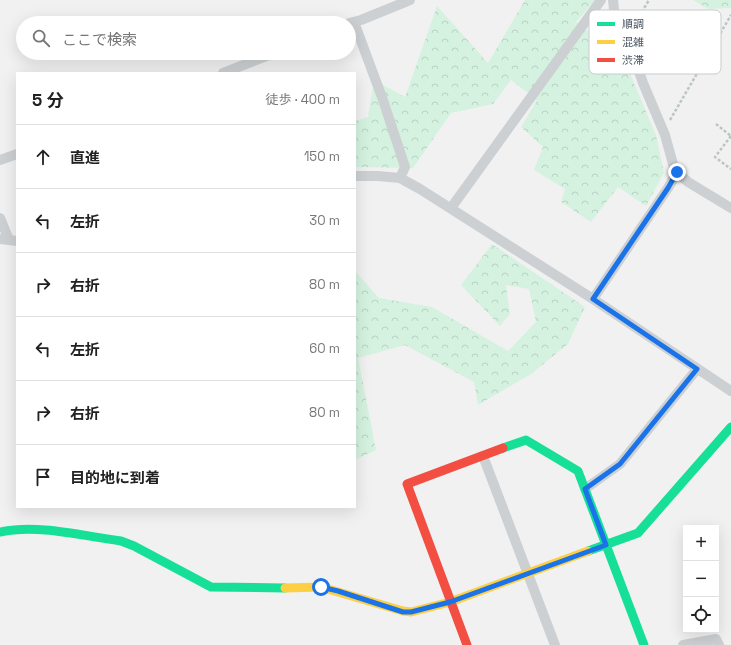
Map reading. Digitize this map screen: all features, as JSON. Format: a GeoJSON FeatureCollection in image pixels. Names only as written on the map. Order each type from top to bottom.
{"type":"FeatureCollection","features":[{"type":"Feature","properties":{"kind":"street"},"geometry":{"type":"LineString","coordinates":[[356,21],[410,0]]}},
{"type":"Feature","properties":{"kind":"street"},"geometry":{"type":"LineString","coordinates":[[593,10],[600,0]]}},
{"type":"Feature","properties":{"kind":"street"},"geometry":{"type":"LineString","coordinates":[[613,0],[614,10]]}},
{"type":"Feature","properties":{"kind":"street"},"geometry":{"type":"LineString","coordinates":[[451,208],[589,15]]}},
{"type":"Feature","properties":{"kind":"street"},"geometry":{"type":"LineString","coordinates":[[356,35],[383,100],[405,167],[400,178]]}},
{"type":"Feature","properties":{"kind":"street"},"geometry":{"type":"LineString","coordinates":[[226,72],[256,60]]}},
{"type":"Feature","properties":{"kind":"street"},"geometry":{"type":"LineString","coordinates":[[640,74],[663,130],[672,156],[673,164],[677,172],[688,182],[731,208]]}},
{"type":"Feature","properties":{"kind":"street"},"geometry":{"type":"LineString","coordinates":[[0,160],[16,154]]}},
{"type":"Feature","properties":{"kind":"street"},"geometry":{"type":"LineString","coordinates":[[593,299],[668,188],[677,172]]}},
{"type":"Feature","properties":{"kind":"street"},"geometry":{"type":"LineString","coordinates":[[356,176],[400,178],[451,208],[593,299],[731,391]]}},
{"type":"Feature","properties":{"kind":"street"},"geometry":{"type":"LineString","coordinates":[[0,218],[9,240]]}},
{"type":"Feature","properties":{"kind":"street"},"geometry":{"type":"LineString","coordinates":[[585,489],[620,464],[697,369]]}},
{"type":"Feature","properties":{"kind":"street"},"geometry":{"type":"LineString","coordinates":[[0,532],[15,529],[36,529],[121,541],[134,546],[211,588],[321,587],[345,593],[403,612],[411,612],[450,602],[638,533],[731,427]]}},
{"type":"Feature","properties":{"kind":"street"},"geometry":{"type":"LineString","coordinates":[[467,645],[406,484],[526,440],[578,471],[644,645]]}},
{"type":"Feature","properties":{"kind":"street"},"geometry":{"type":"LineString","coordinates":[[483,456],[555,645]]}},
{"type":"Feature","properties":{"kind":"street"},"geometry":{"type":"LineString","coordinates":[[683,645],[716,639],[719,645]]}},
{"type":"Feature","properties":{"kind":"path"},"geometry":{"type":"LineString","coordinates":[[643,10],[649,0]]}},
{"type":"Feature","properties":{"kind":"path"},"geometry":{"type":"LineString","coordinates":[[721,32],[731,15]]}},
{"type":"Feature","properties":{"kind":"path"},"geometry":{"type":"LineString","coordinates":[[663,130],[697,74]]}},
{"type":"Feature","properties":{"kind":"path"},"geometry":{"type":"LineString","coordinates":[[716,124],[731,136],[715,157],[731,169]]}},
{"type":"Feature","properties":{"kind":"green space"},"geometry":{"type":"Polygon","coordinates":[[[525,0],[595,0],[576,22],[589,32],[589,74],[630,74],[656,135],[664,173],[646,206],[618,187],[591,222],[561,202],[565,189],[534,170],[543,147],[521,127],[537,100],[511,80],[493,104],[451,113],[413,168],[356,167],[356,121],[368,117],[374,80],[405,97],[437,6],[488,63],[525,0]]]}},
{"type":"Feature","properties":{"kind":"green space"},"geometry":{"type":"Polygon","coordinates":[[[693,0],[731,0],[731,8],[708,9],[693,0]]]}},
{"type":"Feature","properties":{"kind":"green space"},"geometry":{"type":"Polygon","coordinates":[[[492,244],[585,307],[568,344],[531,374],[478,405],[474,382],[405,345],[358,358],[376,450],[356,460],[356,272],[379,298],[432,307],[508,351],[536,322],[529,289],[506,285],[510,314],[500,326],[461,285],[492,244]]]}},
{"type":"Feature","properties":{"kind":"traffic: fast"},"geometry":{"type":"LineString","coordinates":[[588,551],[638,533],[731,427]]}},
{"type":"Feature","properties":{"kind":"traffic: fast"},"geometry":{"type":"LineString","coordinates":[[503,448],[526,440],[578,471],[644,645]]}},
{"type":"Feature","properties":{"kind":"traffic: fast"},"geometry":{"type":"LineString","coordinates":[[0,532],[30,529],[45,530],[121,541],[134,546],[211,587],[285,588]]}},
{"type":"Feature","properties":{"kind":"traffic: slow"},"geometry":{"type":"LineString","coordinates":[[285,588],[321,587],[411,612],[450,602],[588,551]]}},
{"type":"Feature","properties":{"kind":"traffic: jam"},"geometry":{"type":"LineString","coordinates":[[467,645],[407,484],[503,448]]}},
{"type":"Feature","properties":{"kind":"route"},"geometry":{"type":"LineString","coordinates":[[321,587],[386,605],[403,612],[411,612],[450,602],[606,545],[585,489],[620,464],[697,369],[593,299],[668,188],[677,172]]}}]}
